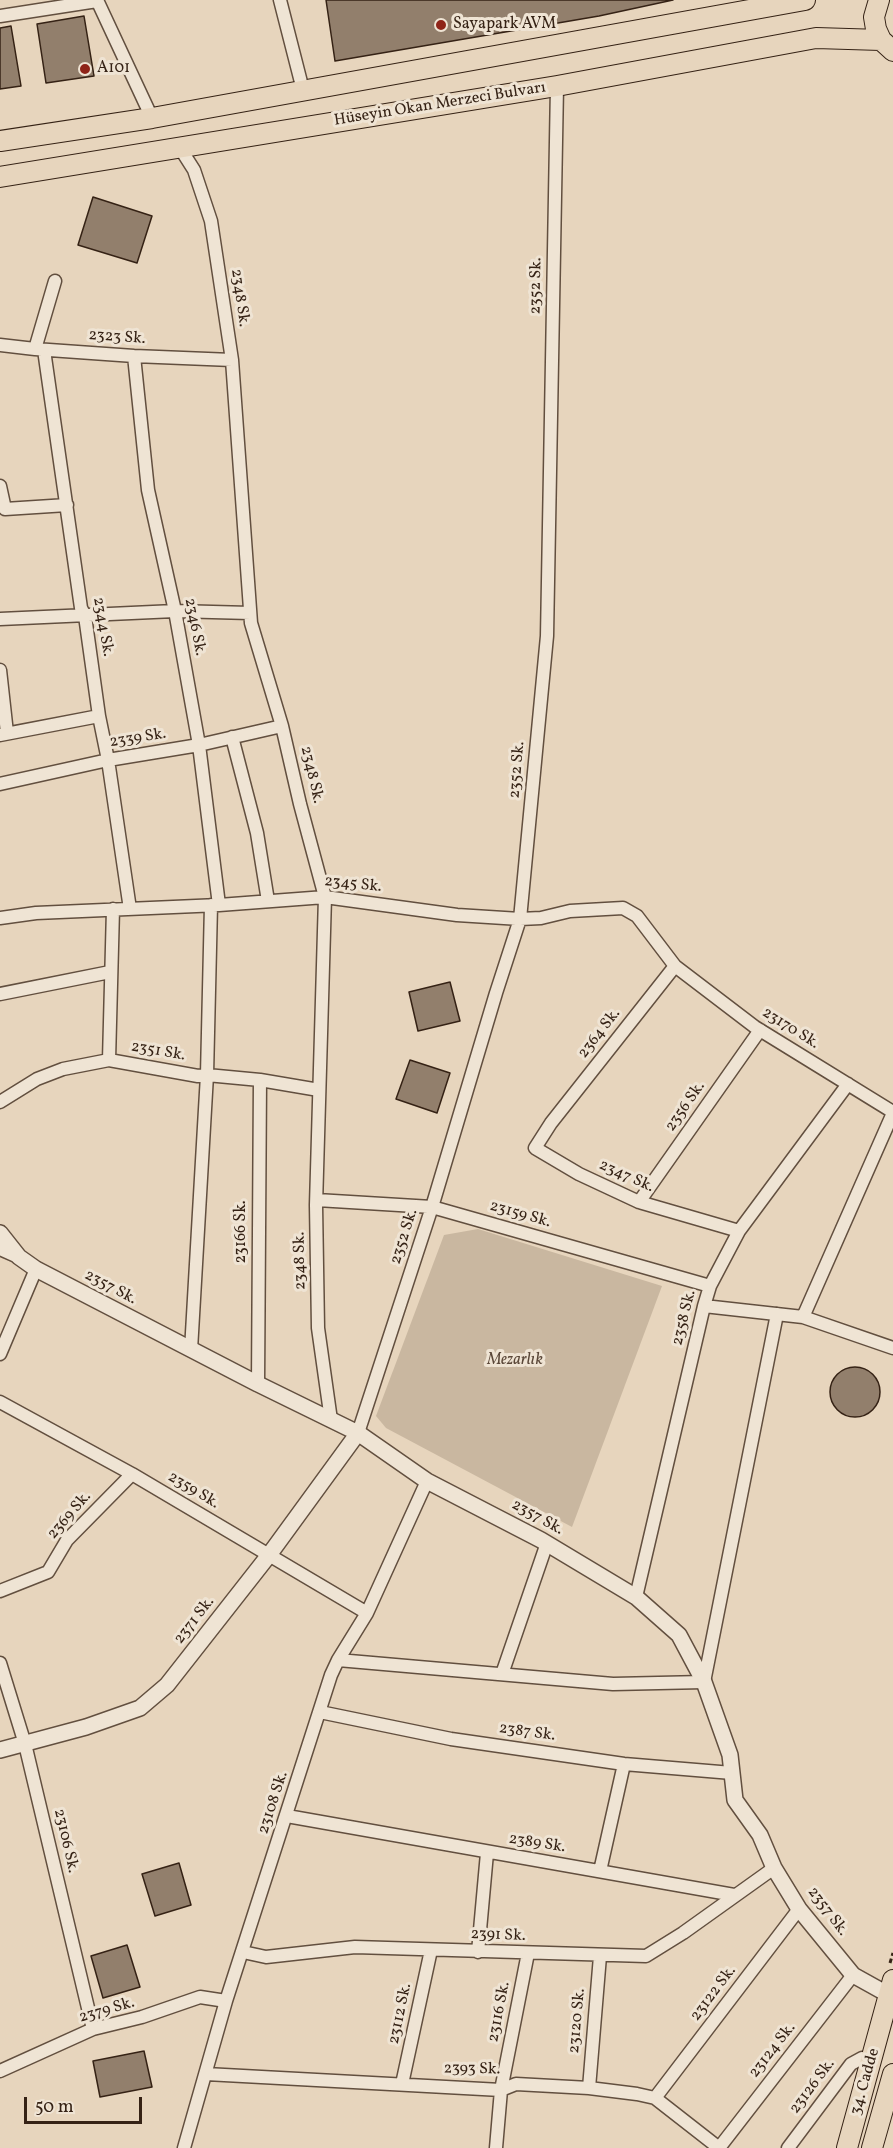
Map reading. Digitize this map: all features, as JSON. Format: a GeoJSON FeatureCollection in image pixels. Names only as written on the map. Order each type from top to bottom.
{"type":"FeatureCollection","features":[{"type":"Feature","properties":{"kind":"main road"},"geometry":{"type":"LineString","coordinates":[[0,141],[152,118],[805,0]]}},
{"type":"Feature","properties":{"kind":"main road"},"geometry":{"type":"LineString","coordinates":[[879,0],[874,17],[876,29],[889,52]]}},
{"type":"Feature","properties":{"kind":"main road","name":"Hüseyin Okan Merzeci Bulvarı"},"geometry":{"type":"LineString","coordinates":[[0,177],[557,86],[816,38],[889,52]]}},
{"type":"Feature","properties":{"kind":"main road","name":"34. Cadde"},"geometry":{"type":"LineString","coordinates":[[847,2148],[891,1987]]}},
{"type":"Feature","properties":{"kind":"main road","name":"34. Cadde"},"geometry":{"type":"LineString","coordinates":[[872,2148],[893,2074]]}},
{"type":"Feature","properties":{"kind":"street"},"geometry":{"type":"LineString","coordinates":[[280,0],[303,90]]}},
{"type":"Feature","properties":{"kind":"street"},"geometry":{"type":"LineString","coordinates":[[0,16],[97,1],[152,118]]}},
{"type":"Feature","properties":{"kind":"street","name":"2352 Sk."},"geometry":{"type":"LineString","coordinates":[[358,1433],[432,1208],[520,918],[547,636],[557,86]]}},
{"type":"Feature","properties":{"kind":"street","name":"2348 Sk."},"geometry":{"type":"LineString","coordinates":[[180,148],[194,170],[211,221],[232,360],[251,624],[282,726],[325,897],[317,1200],[318,1328],[332,1420]]}},
{"type":"Feature","properties":{"kind":"street","name":"2344 Sk."},"geometry":{"type":"LineString","coordinates":[[55,281],[39,350],[67,505],[81,608],[85,616],[130,909]]}},
{"type":"Feature","properties":{"kind":"street","name":"2323 Sk."},"geometry":{"type":"LineString","coordinates":[[0,345],[39,350],[232,360]]}},
{"type":"Feature","properties":{"kind":"street","name":"2346 Sk."},"geometry":{"type":"LineString","coordinates":[[134,356],[148,490],[175,611],[199,745],[215,905],[192,1350]]}},
{"type":"Feature","properties":{"kind":"street"},"geometry":{"type":"LineString","coordinates":[[0,486],[5,509],[67,505]]}},
{"type":"Feature","properties":{"kind":"street"},"geometry":{"type":"LineString","coordinates":[[0,619],[175,611],[250,613]]}},
{"type":"Feature","properties":{"kind":"street"},"geometry":{"type":"LineString","coordinates":[[0,670],[4,734],[99,716]]}},
{"type":"Feature","properties":{"kind":"street","name":"2339 Sk."},"geometry":{"type":"LineString","coordinates":[[0,784],[108,760],[199,745],[282,726]]}},
{"type":"Feature","properties":{"kind":"street"},"geometry":{"type":"LineString","coordinates":[[232,737],[256,833],[268,901]]}},
{"type":"Feature","properties":{"kind":"street","name":"2345 Sk."},"geometry":{"type":"LineString","coordinates":[[0,918],[36,913],[215,905],[325,897],[458,915],[520,918],[541,918],[570,911],[623,908],[637,916],[675,966]]}},
{"type":"Feature","properties":{"kind":"street"},"geometry":{"type":"LineString","coordinates":[[108,1060],[113,909]]}},
{"type":"Feature","properties":{"kind":"street","name":"23170 Sk."},"geometry":{"type":"LineString","coordinates":[[675,966],[760,1030],[893,1112]]}},
{"type":"Feature","properties":{"kind":"street","name":"2364 Sk."},"geometry":{"type":"LineString","coordinates":[[551,1123],[675,966]]}},
{"type":"Feature","properties":{"kind":"street"},"geometry":{"type":"LineString","coordinates":[[0,994],[110,972]]}},
{"type":"Feature","properties":{"kind":"street","name":"2356 Sk."},"geometry":{"type":"LineString","coordinates":[[639,1202],[760,1030]]}},
{"type":"Feature","properties":{"kind":"street","name":"2351 Sk."},"geometry":{"type":"LineString","coordinates":[[0,1102],[37,1079],[63,1069],[108,1060],[198,1076],[260,1080],[319,1090]]}},
{"type":"Feature","properties":{"kind":"street","name":"23166 Sk."},"geometry":{"type":"LineString","coordinates":[[258,1384],[260,1080]]}},
{"type":"Feature","properties":{"kind":"street","name":"2358 Sk."},"geometry":{"type":"LineString","coordinates":[[636,1597],[710,1286],[739,1231],[848,1084]]}},
{"type":"Feature","properties":{"kind":"street"},"geometry":{"type":"LineString","coordinates":[[803,1317],[893,1112]]}},
{"type":"Feature","properties":{"kind":"street","name":"2347 Sk."},"geometry":{"type":"LineString","coordinates":[[551,1123],[535,1148],[579,1174],[639,1202],[739,1231]]}},
{"type":"Feature","properties":{"kind":"street","name":"23159 Sk."},"geometry":{"type":"LineString","coordinates":[[317,1200],[432,1208],[710,1286]]}},
{"type":"Feature","properties":{"kind":"street","name":"2357 Sk."},"geometry":{"type":"LineString","coordinates":[[0,1233],[19,1257],[36,1269],[358,1433],[427,1480],[547,1543],[636,1597],[679,1635],[704,1682],[730,1755],[735,1800],[760,1835],[774,1868],[799,1909],[853,1975],[891,1987]]}},
{"type":"Feature","properties":{"kind":"street"},"geometry":{"type":"LineString","coordinates":[[0,1248],[19,1257]]}},
{"type":"Feature","properties":{"kind":"street"},"geometry":{"type":"LineString","coordinates":[[0,1354],[36,1269]]}},
{"type":"Feature","properties":{"kind":"street"},"geometry":{"type":"LineString","coordinates":[[704,1306],[803,1317],[893,1348]]}},
{"type":"Feature","properties":{"kind":"street"},"geometry":{"type":"LineString","coordinates":[[338,1660],[613,1684],[704,1682],[777,1314]]}},
{"type":"Feature","properties":{"kind":"street","name":"2359 Sk."},"geometry":{"type":"LineString","coordinates":[[0,1402],[132,1474],[366,1613]]}},
{"type":"Feature","properties":{"kind":"street","name":"2371 Sk."},"geometry":{"type":"LineString","coordinates":[[0,1750],[86,1727],[140,1708],[167,1685],[269,1555],[358,1433]]}},
{"type":"Feature","properties":{"kind":"street","name":"2369 Sk."},"geometry":{"type":"LineString","coordinates":[[0,1591],[48,1572],[67,1540],[132,1474]]}},
{"type":"Feature","properties":{"kind":"street","name":"23108 Sk."},"geometry":{"type":"LineString","coordinates":[[184,2148],[226,2001],[338,1660],[366,1613],[427,1480]]}},
{"type":"Feature","properties":{"kind":"street"},"geometry":{"type":"LineString","coordinates":[[502,1674],[547,1543]]}},
{"type":"Feature","properties":{"kind":"street","name":"23106 Sk."},"geometry":{"type":"LineString","coordinates":[[0,1663],[25,1744],[93,2029]]}},
{"type":"Feature","properties":{"kind":"street","name":"2387 Sk."},"geometry":{"type":"LineString","coordinates":[[320,1712],[451,1739],[624,1764],[732,1773]]}},
{"type":"Feature","properties":{"kind":"street"},"geometry":{"type":"LineString","coordinates":[[600,1871],[624,1764]]}},
{"type":"Feature","properties":{"kind":"street","name":"2389 Sk."},"geometry":{"type":"LineString","coordinates":[[287,1816],[734,1895]]}},
{"type":"Feature","properties":{"kind":"street"},"geometry":{"type":"LineString","coordinates":[[478,1952],[487,1853]]}},
{"type":"Feature","properties":{"kind":"street"},"geometry":{"type":"LineString","coordinates":[[734,1895],[774,1868]]}},
{"type":"Feature","properties":{"kind":"street","name":"2391 Sk."},"geometry":{"type":"LineString","coordinates":[[243,1952],[266,1957],[355,1947],[646,1956],[683,1933],[734,1895]]}},
{"type":"Feature","properties":{"kind":"street","name":"23122 Sk."},"geometry":{"type":"LineString","coordinates":[[655,2098],[799,1909]]}},
{"type":"Feature","properties":{"kind":"street","name":"23112 Sk."},"geometry":{"type":"LineString","coordinates":[[402,2084],[431,1950]]}},
{"type":"Feature","properties":{"kind":"street","name":"23116 Sk."},"geometry":{"type":"LineString","coordinates":[[496,2148],[501,2090],[528,1953]]}},
{"type":"Feature","properties":{"kind":"street","name":"23120 Sk."},"geometry":{"type":"LineString","coordinates":[[589,2088],[600,1956]]}},
{"type":"Feature","properties":{"kind":"street","name":"23124 Sk."},"geometry":{"type":"LineString","coordinates":[[719,2148],[853,1975]]}},
{"type":"Feature","properties":{"kind":"street","name":"2379 Sk."},"geometry":{"type":"LineString","coordinates":[[0,2071],[93,2029],[142,2018],[200,1997],[226,2001]]}},
{"type":"Feature","properties":{"kind":"street","name":"23126 Sk."},"geometry":{"type":"LineString","coordinates":[[788,2148],[851,2064],[862,2058],[872,2061]]}},
{"type":"Feature","properties":{"kind":"street","name":"2393 Sk."},"geometry":{"type":"LineString","coordinates":[[206,2074],[501,2090],[516,2084],[589,2088],[637,2094],[655,2098],[719,2148]]}},
{"type":"Feature","properties":{"kind":"green space","name":"Mezarlık"},"geometry":{"type":"Polygon","coordinates":[[[478,1229],[662,1286],[572,1527],[386,1428],[376,1416],[444,1235],[478,1229]]]}},
{"type":"Feature","properties":{"kind":"building","name":"Sayapark AVM"},"geometry":{"type":"Polygon","coordinates":[[[326,0],[673,0],[599,16],[335,61],[326,0]]]}},
{"type":"Feature","properties":{"kind":"building"},"geometry":{"type":"Polygon","coordinates":[[[84,16],[94,76],[46,83],[37,24],[84,16]]]}},
{"type":"Feature","properties":{"kind":"building"},"geometry":{"type":"Polygon","coordinates":[[[11,26],[21,86],[0,89],[0,28],[11,26]]]}},
{"type":"Feature","properties":{"kind":"building"},"geometry":{"type":"Polygon","coordinates":[[[93,197],[152,216],[137,263],[78,245],[93,197]]]}},
{"type":"Feature","properties":{"kind":"building"},"geometry":{"type":"Polygon","coordinates":[[[450,982],[460,1021],[418,1031],[409,992],[450,982]]]}},
{"type":"Feature","properties":{"kind":"building"},"geometry":{"type":"Polygon","coordinates":[[[410,1060],[450,1073],[437,1113],[396,1099],[410,1060]]]}},
{"type":"Feature","properties":{"kind":"building"},"geometry":{"type":"Polygon","coordinates":[[[860,1367],[873,1374],[879,1382],[879,1402],[873,1410],[865,1416],[850,1417],[837,1410],[831,1402],[830,1387],[837,1374],[845,1368],[860,1367]]]}},
{"type":"Feature","properties":{"kind":"building"},"geometry":{"type":"Polygon","coordinates":[[[179,1863],[191,1905],[155,1916],[142,1874],[179,1863]]]}},
{"type":"Feature","properties":{"kind":"building"},"geometry":{"type":"Polygon","coordinates":[[[127,1945],[140,1987],[103,1998],[91,1956],[127,1945]]]}},
{"type":"Feature","properties":{"kind":"building"},"geometry":{"type":"Polygon","coordinates":[[[144,2051],[152,2087],[100,2097],[93,2061],[144,2051]]]}},
{"type":"Feature","properties":{"kind":"place","name":"Sayapark AVM"},"geometry":{"type":"Point","coordinates":[441,25]}},
{"type":"Feature","properties":{"kind":"place","name":"A101"},"geometry":{"type":"Point","coordinates":[85,69]}}]}
